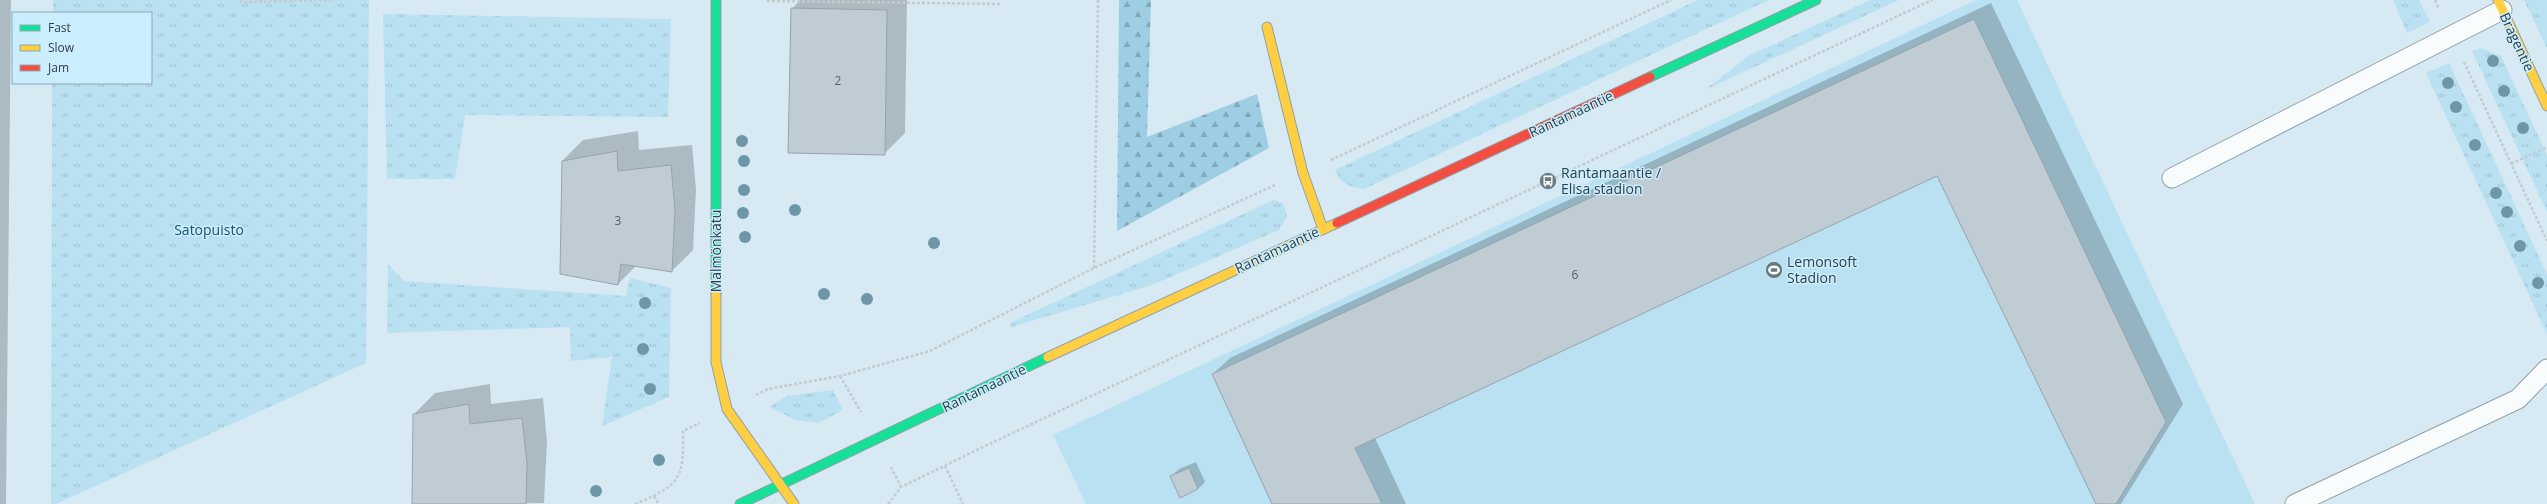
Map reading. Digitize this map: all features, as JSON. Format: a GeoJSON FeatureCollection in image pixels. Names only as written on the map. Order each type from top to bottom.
{"type":"FeatureCollection","features":[{"type":"Feature","properties":{"kind":"main road","name":"Malmönkatu"},"geometry":{"type":"LineString","coordinates":[[716,0],[716,362],[727,409],[794,504]]}},
{"type":"Feature","properties":{"kind":"main road","name":"Rantamaantie"},"geometry":{"type":"LineString","coordinates":[[740,504],[780,483],[1816,0]]}},
{"type":"Feature","properties":{"kind":"main road","name":"Bragentie"},"geometry":{"type":"LineString","coordinates":[[2500,5],[2547,106]]}},
{"type":"Feature","properties":{"kind":"main road"},"geometry":{"type":"LineString","coordinates":[[1267,27],[1303,173],[1323,229]]}},
{"type":"Feature","properties":{"kind":"main road","name":"Malmönkatu"},"geometry":{"type":"LineString","coordinates":[[780,483],[784,504]]}},
{"type":"Feature","properties":{"kind":"lane"},"geometry":{"type":"LineString","coordinates":[[2172,178],[2451,35],[2500,5]]}},
{"type":"Feature","properties":{"kind":"lane"},"geometry":{"type":"LineString","coordinates":[[2295,504],[2518,399],[2547,369]]}},
{"type":"Feature","properties":{"kind":"path"},"geometry":{"type":"LineString","coordinates":[[241,0],[241,2],[334,0]]}},
{"type":"Feature","properties":{"kind":"path"},"geometry":{"type":"LineString","coordinates":[[1094,268],[1098,0]]}},
{"type":"Feature","properties":{"kind":"path"},"geometry":{"type":"LineString","coordinates":[[636,504],[671,487],[683,465],[682,431],[768,389],[840,376],[930,351],[1094,268],[1303,173],[1671,0]]}},
{"type":"Feature","properties":{"kind":"path"},"geometry":{"type":"LineString","coordinates":[[888,504],[901,487],[1932,0]]}},
{"type":"Feature","properties":{"kind":"path"},"geometry":{"type":"LineString","coordinates":[[2435,0],[2547,241]]}},
{"type":"Feature","properties":{"kind":"path"},"geometry":{"type":"LineString","coordinates":[[767,1],[944,1],[1002,4]]}},
{"type":"Feature","properties":{"kind":"path"},"geometry":{"type":"LineString","coordinates":[[2511,164],[2547,147]]}},
{"type":"Feature","properties":{"kind":"path"},"geometry":{"type":"LineString","coordinates":[[945,466],[963,504]]}},
{"type":"Feature","properties":{"kind":"path"},"geometry":{"type":"LineString","coordinates":[[654,496],[659,504]]}},
{"type":"Feature","properties":{"kind":"green space","name":"Satopuisto"},"geometry":{"type":"Polygon","coordinates":[[[53,0],[369,0],[366,363],[56,504],[51,504],[52,84],[152,84],[152,12],[53,12],[53,0]]]}},
{"type":"Feature","properties":{"kind":"green space"},"geometry":{"type":"Polygon","coordinates":[[[1119,0],[1151,0],[1147,137],[1257,94],[1269,148],[1117,231],[1119,0]]]}},
{"type":"Feature","properties":{"kind":"green space"},"geometry":{"type":"Polygon","coordinates":[[[1698,0],[1769,0],[1364,189],[1346,184],[1337,175],[1335,170],[1698,0]]]}},
{"type":"Feature","properties":{"kind":"green space"},"geometry":{"type":"Polygon","coordinates":[[[1870,0],[1899,0],[1705,90],[1750,55],[1870,0]]]}},
{"type":"Feature","properties":{"kind":"green space","name":"Lemonsoft Stadion"},"geometry":{"type":"Polygon","coordinates":[[[1976,0],[2017,0],[2255,504],[1086,504],[1053,435],[1976,0]]]}},
{"type":"Feature","properties":{"kind":"green space"},"geometry":{"type":"Polygon","coordinates":[[[2393,0],[2419,0],[2430,22],[2407,33],[2393,0]]]}},
{"type":"Feature","properties":{"kind":"green space"},"geometry":{"type":"Polygon","coordinates":[[[2524,0],[2547,0],[2547,48],[2524,0]]]}},
{"type":"Feature","properties":{"kind":"green space"},"geometry":{"type":"Polygon","coordinates":[[[2533,0],[2547,0],[2547,32],[2533,0]]]}},
{"type":"Feature","properties":{"kind":"green space"},"geometry":{"type":"Polygon","coordinates":[[[383,14],[671,19],[668,117],[465,115],[455,179],[387,179],[383,14]]]}},
{"type":"Feature","properties":{"kind":"green space"},"geometry":{"type":"Polygon","coordinates":[[[2481,48],[2501,56],[2547,155],[2547,212],[2472,51],[2481,48]]]}},
{"type":"Feature","properties":{"kind":"green space"},"geometry":{"type":"Polygon","coordinates":[[[2449,63],[2547,274],[2547,334],[2426,73],[2449,63]]]}},
{"type":"Feature","properties":{"kind":"green space"},"geometry":{"type":"Polygon","coordinates":[[[1273,200],[1283,203],[1287,216],[1279,230],[1152,285],[1011,327],[1010,323],[1273,200]]]}},
{"type":"Feature","properties":{"kind":"green space"},"geometry":{"type":"Polygon","coordinates":[[[388,264],[404,281],[626,296],[630,278],[671,288],[669,397],[602,426],[612,357],[571,361],[570,327],[387,333],[388,264]]]}},
{"type":"Feature","properties":{"kind":"green space"},"geometry":{"type":"Polygon","coordinates":[[[833,390],[843,410],[818,423],[795,420],[770,407],[787,396],[833,390]]]}},
{"type":"Feature","properties":{"kind":"building"},"geometry":{"type":"Polygon","coordinates":[[[791,8],[887,10],[885,155],[788,153],[791,8]]]}},
{"type":"Feature","properties":{"kind":"building"},"geometry":{"type":"Polygon","coordinates":[[[1974,19],[2166,422],[2116,504],[2096,504],[1937,176],[1355,448],[1382,504],[1272,504],[1212,374],[1974,19]]]}},
{"type":"Feature","properties":{"kind":"building"},"geometry":{"type":"Polygon","coordinates":[[[617,151],[618,171],[671,165],[675,210],[672,272],[621,264],[618,285],[560,274],[562,161],[617,151]]]}},
{"type":"Feature","properties":{"kind":"building"},"geometry":{"type":"Polygon","coordinates":[[[469,404],[470,424],[522,418],[527,463],[526,504],[412,504],[413,414],[469,404]]]}},
{"type":"Feature","properties":{"kind":"building"},"geometry":{"type":"Polygon","coordinates":[[[1189,468],[1198,489],[1180,498],[1170,476],[1189,468]]]}},
{"type":"Feature","properties":{"kind":"traffic: fast"},"geometry":{"type":"LineString","coordinates":[[716,0],[716,294]]}},
{"type":"Feature","properties":{"kind":"traffic: fast"},"geometry":{"type":"LineString","coordinates":[[1650,77],[1816,0]]}},
{"type":"Feature","properties":{"kind":"traffic: fast"},"geometry":{"type":"LineString","coordinates":[[740,504],[1048,357]]}},
{"type":"Feature","properties":{"kind":"traffic: slow"},"geometry":{"type":"LineString","coordinates":[[2498,0],[2547,106]]}},
{"type":"Feature","properties":{"kind":"traffic: slow"},"geometry":{"type":"LineString","coordinates":[[1267,27],[1303,173],[1323,229]]}},
{"type":"Feature","properties":{"kind":"traffic: slow"},"geometry":{"type":"LineString","coordinates":[[1048,357],[1337,223]]}},
{"type":"Feature","properties":{"kind":"traffic: slow"},"geometry":{"type":"LineString","coordinates":[[716,294],[716,362],[727,409],[794,504]]}},
{"type":"Feature","properties":{"kind":"traffic: jam"},"geometry":{"type":"LineString","coordinates":[[1337,223],[1650,77]]}},
{"type":"Feature","properties":{"kind":"place","name":"Rantamaantie / Elisa stadion"},"geometry":{"type":"Point","coordinates":[1548,181]}},
{"type":"Feature","properties":{"kind":"place","name":"Lemonsoft Stadion"},"geometry":{"type":"Point","coordinates":[1774,270]}}]}
